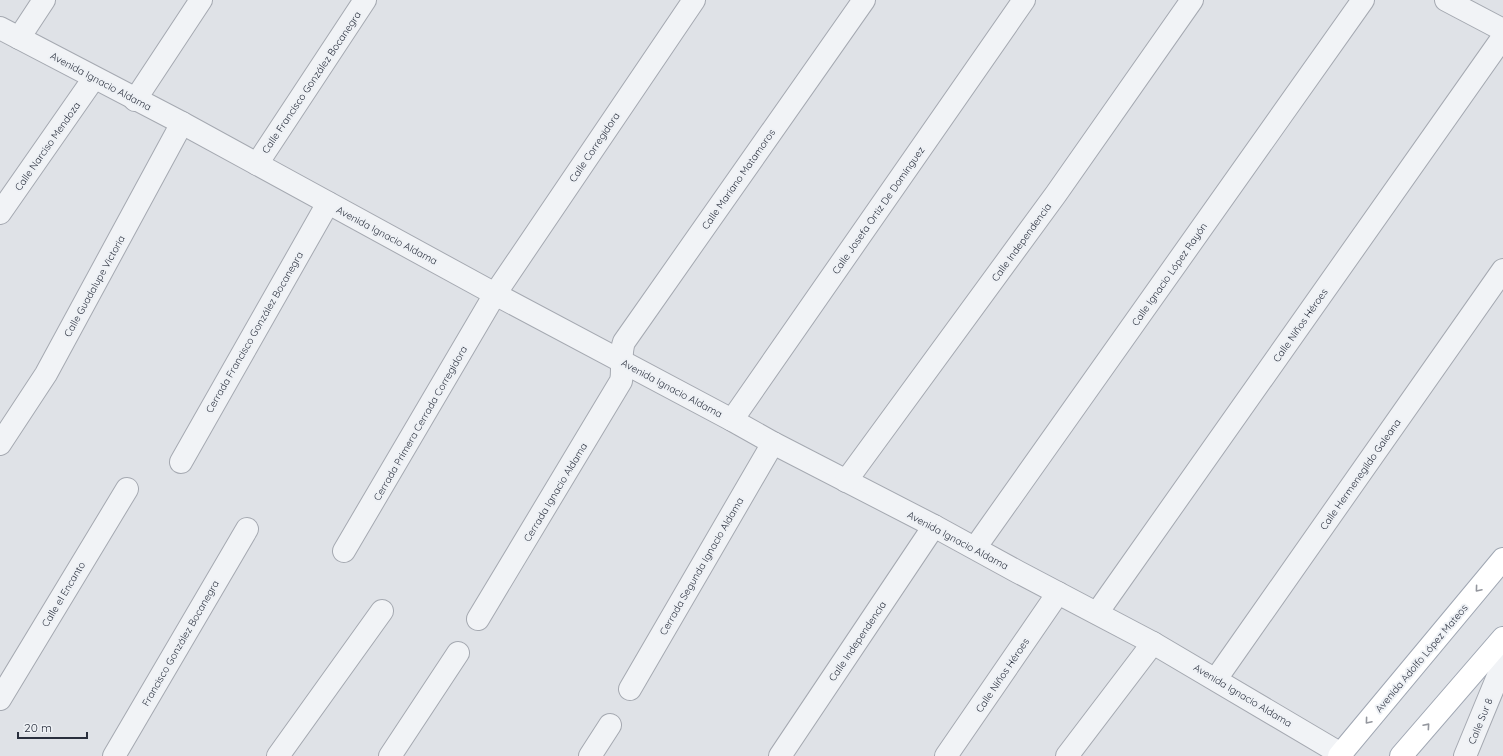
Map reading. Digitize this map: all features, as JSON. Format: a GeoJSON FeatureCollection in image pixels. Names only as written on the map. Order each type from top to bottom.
{"type":"FeatureCollection","features":[{"type":"Feature","properties":{"kind":"main road","name":"Avenida Adolfo López Mateos"},"geometry":{"type":"LineString","coordinates":[[1340,755],[1503,559]]}},
{"type":"Feature","properties":{"kind":"main road"},"geometry":{"type":"LineString","coordinates":[[1401,756],[1503,638]]}},
{"type":"Feature","properties":{"kind":"street"},"geometry":{"type":"LineString","coordinates":[[20,38],[44,0]]}},
{"type":"Feature","properties":{"kind":"street"},"geometry":{"type":"LineString","coordinates":[[136,100],[202,0]]}},
{"type":"Feature","properties":{"kind":"street","name":"Calle Francisco González Bocanegra"},"geometry":{"type":"LineString","coordinates":[[257,164],[365,0]]}},
{"type":"Feature","properties":{"kind":"street","name":"Calle Corregidora"},"geometry":{"type":"LineString","coordinates":[[495,294],[694,0]]}},
{"type":"Feature","properties":{"kind":"street","name":"Calle Mariano Matamoros"},"geometry":{"type":"LineString","coordinates":[[622,361],[621,352],[624,342],[864,0]]}},
{"type":"Feature","properties":{"kind":"street","name":"Calle Josefa Ortiz De Domínguez"},"geometry":{"type":"LineString","coordinates":[[732,420],[1024,0]]}},
{"type":"Feature","properties":{"kind":"street","name":"Calle Independencia"},"geometry":{"type":"LineString","coordinates":[[846,482],[1056,194],[1192,0]]}},
{"type":"Feature","properties":{"kind":"street","name":"Calle Ignacio López Rayón"},"geometry":{"type":"LineString","coordinates":[[975,548],[1363,0]]}},
{"type":"Feature","properties":{"kind":"street"},"geometry":{"type":"LineString","coordinates":[[1446,0],[1503,30]]}},
{"type":"Feature","properties":{"kind":"street","name":"Avenida Ignacio Aldama"},"geometry":{"type":"LineString","coordinates":[[0,28],[182,123],[495,294],[846,482],[934,526],[1153,643],[1216,679],[1340,755]]}},
{"type":"Feature","properties":{"kind":"street","name":"Calle Niños Héroes"},"geometry":{"type":"LineString","coordinates":[[1096,613],[1503,37]]}},
{"type":"Feature","properties":{"kind":"street","name":"Calle Narciso Mendoza"},"geometry":{"type":"LineString","coordinates":[[0,213],[94,78]]}},
{"type":"Feature","properties":{"kind":"street","name":"Calle Guadalupe Victoria"},"geometry":{"type":"LineString","coordinates":[[0,444],[46,374],[182,123]]}},
{"type":"Feature","properties":{"kind":"street","name":"Cerrada Francisco González Bocanegra"},"geometry":{"type":"LineString","coordinates":[[181,462],[328,203]]}},
{"type":"Feature","properties":{"kind":"street","name":"Calle Hermenegildo Galeana"},"geometry":{"type":"LineString","coordinates":[[1216,679],[1503,270]]}},
{"type":"Feature","properties":{"kind":"street","name":"Cerrada Primera Cerrada Corregidora"},"geometry":{"type":"LineString","coordinates":[[344,551],[495,294]]}},
{"type":"Feature","properties":{"kind":"street","name":"Cerrada Ignacio Aldama"},"geometry":{"type":"LineString","coordinates":[[478,620],[621,381],[623,372],[622,361]]}},
{"type":"Feature","properties":{"kind":"street","name":"Cerrada Segunda Ignacio Aldama"},"geometry":{"type":"LineString","coordinates":[[630,689],[773,443]]}},
{"type":"Feature","properties":{"kind":"street","name":"Calle el Encanto"},"geometry":{"type":"LineString","coordinates":[[0,698],[127,490]]}},
{"type":"Feature","properties":{"kind":"street","name":"Calle Independencia"},"geometry":{"type":"LineString","coordinates":[[780,756],[934,526]]}},
{"type":"Feature","properties":{"kind":"street","name":"Francisco González Bocanegra"},"geometry":{"type":"LineString","coordinates":[[114,756],[247,529]]}},
{"type":"Feature","properties":{"kind":"street","name":"Calle Niños Héroes"},"geometry":{"type":"LineString","coordinates":[[946,756],[1058,593]]}},
{"type":"Feature","properties":{"kind":"street"},"geometry":{"type":"LineString","coordinates":[[278,756],[382,611]]}},
{"type":"Feature","properties":{"kind":"street"},"geometry":{"type":"LineString","coordinates":[[1067,756],[1153,643]]}},
{"type":"Feature","properties":{"kind":"street"},"geometry":{"type":"LineString","coordinates":[[390,756],[458,653]]}},
{"type":"Feature","properties":{"kind":"street","name":"Calle Sur 8"},"geometry":{"type":"LineString","coordinates":[[1465,756],[1503,664]]}},
{"type":"Feature","properties":{"kind":"street"},"geometry":{"type":"LineString","coordinates":[[590,756],[610,725]]}}]}
